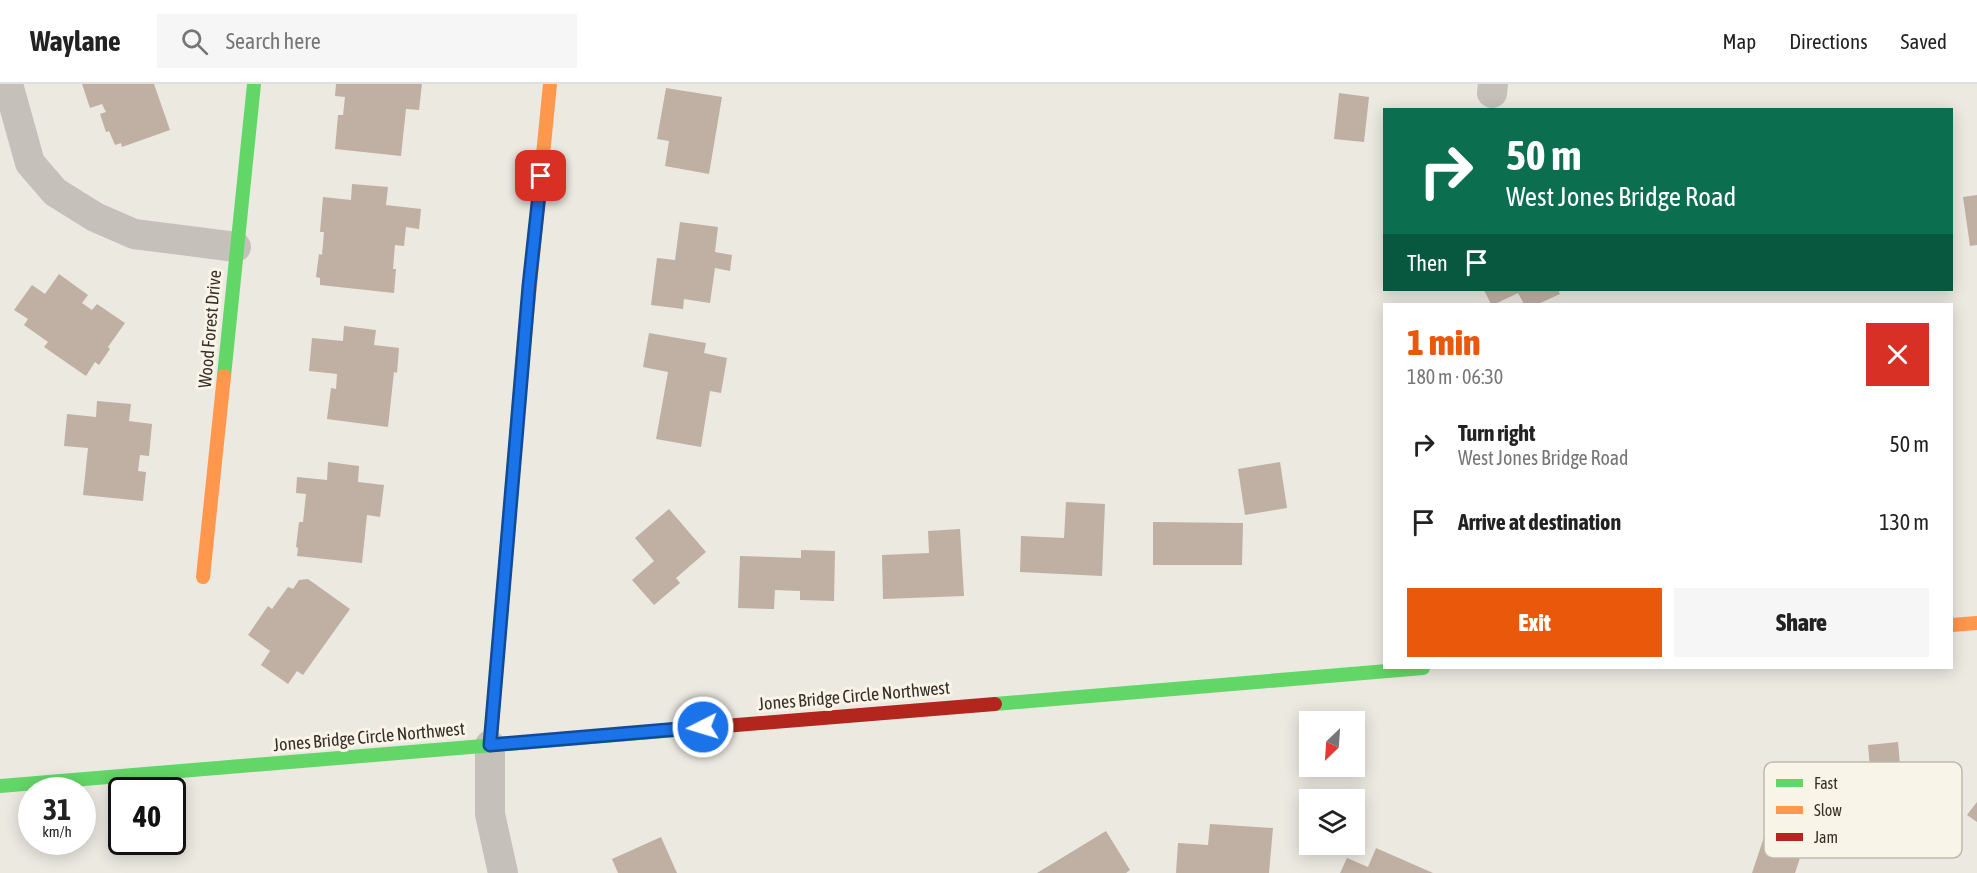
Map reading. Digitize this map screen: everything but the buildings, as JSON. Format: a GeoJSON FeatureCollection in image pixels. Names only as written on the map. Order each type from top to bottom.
{"type":"FeatureCollection","features":[{"type":"Feature","properties":{"kind":"street"},"geometry":{"type":"LineString","coordinates":[[8,84],[30,163],[55,192],[95,217],[134,234],[236,247]]}},
{"type":"Feature","properties":{"kind":"street","name":"Wood Forest Drive"},"geometry":{"type":"LineString","coordinates":[[203,577],[254,84]]}},
{"type":"Feature","properties":{"kind":"street"},"geometry":{"type":"LineString","coordinates":[[503,873],[490,814],[490,745],[529,286],[550,84]]}},
{"type":"Feature","properties":{"kind":"street"},"geometry":{"type":"LineString","coordinates":[[1953,625],[1977,623]]}},
{"type":"Feature","properties":{"kind":"street","name":"Jones Bridge Circle Northwest"},"geometry":{"type":"LineString","coordinates":[[0,786],[1411,669]]}},
{"type":"Feature","properties":{"kind":"traffic: fast"},"geometry":{"type":"LineString","coordinates":[[224,376],[254,84]]}},
{"type":"Feature","properties":{"kind":"traffic: fast"},"geometry":{"type":"LineString","coordinates":[[490,745],[523,356]]}},
{"type":"Feature","properties":{"kind":"traffic: fast"},"geometry":{"type":"LineString","coordinates":[[995,704],[1411,669]]}},
{"type":"Feature","properties":{"kind":"traffic: fast"},"geometry":{"type":"LineString","coordinates":[[0,786],[700,728]]}},
{"type":"Feature","properties":{"kind":"traffic: slow"},"geometry":{"type":"LineString","coordinates":[[523,356],[550,84]]}},
{"type":"Feature","properties":{"kind":"traffic: slow"},"geometry":{"type":"LineString","coordinates":[[203,577],[224,376]]}},
{"type":"Feature","properties":{"kind":"traffic: slow"},"geometry":{"type":"LineString","coordinates":[[1953,625],[1977,623]]}},
{"type":"Feature","properties":{"kind":"traffic: jam"},"geometry":{"type":"LineString","coordinates":[[700,728],[995,704]]}},
{"type":"Feature","properties":{"kind":"route"},"geometry":{"type":"LineString","coordinates":[[541,176],[529,286],[490,745],[703,727]]}}]}
